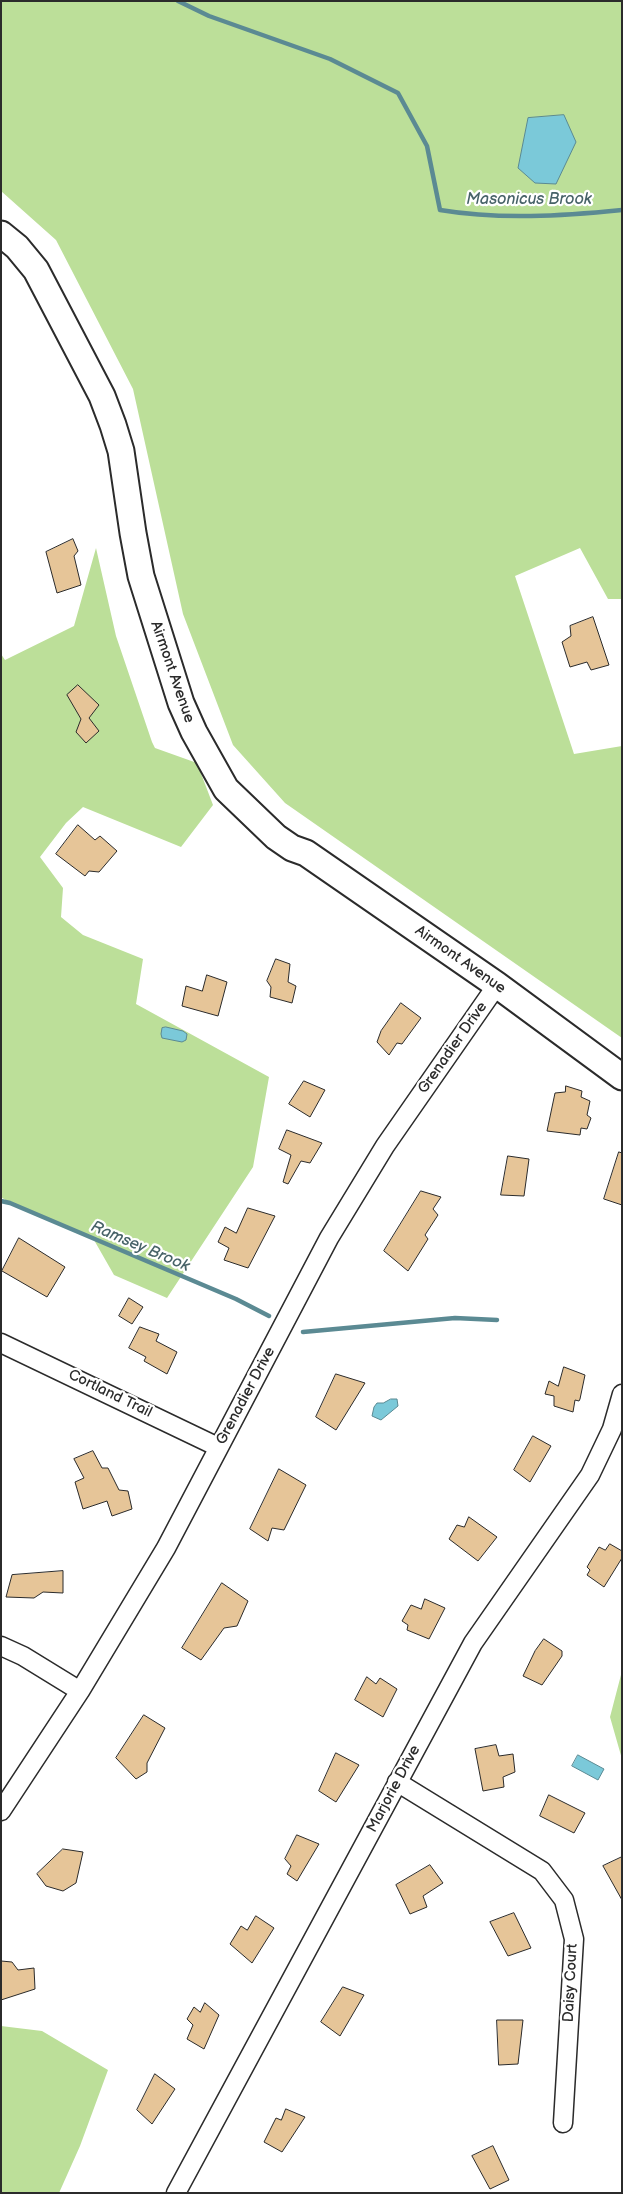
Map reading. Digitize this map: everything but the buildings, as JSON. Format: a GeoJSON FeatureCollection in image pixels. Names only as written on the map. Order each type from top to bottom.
{"type":"FeatureCollection","features":[{"type":"Feature","properties":{"kind":"street","name":"Airmont Avenue"},"geometry":{"type":"LineString","coordinates":[[1,234],[17,247],[36,270],[102,396],[121,451],[133,533],[150,609],[181,703],[194,732],[226,789],[276,837],[292,848],[306,853],[497,985],[613,1070]]}},
{"type":"Feature","properties":{"kind":"street","name":"Grenadier Drive"},"geometry":{"type":"LineString","coordinates":[[1,1811],[80,1691],[166,1548],[329,1238],[390,1139],[497,985]]}},
{"type":"Feature","properties":{"kind":"street","name":"Cortland Trail"},"geometry":{"type":"LineString","coordinates":[[1,1342],[218,1447]]}},
{"type":"Feature","properties":{"kind":"street","name":"Marjorie Drive"},"geometry":{"type":"LineString","coordinates":[[176,2193],[473,1643],[590,1475],[612,1429],[622,1394]]}},
{"type":"Feature","properties":{"kind":"street"},"geometry":{"type":"LineString","coordinates":[[1,1646],[23,1656],[80,1691]]}},
{"type":"Feature","properties":{"kind":"street","name":"Daisy Court"},"geometry":{"type":"LineString","coordinates":[[397,1782],[542,1871],[564,1900],[574,1939],[563,2123]]}},
{"type":"Feature","properties":{"kind":"green space"},"geometry":{"type":"Polygon","coordinates":[[[1,1],[622,1],[622,599],[608,599],[580,548],[515,576],[574,754],[622,746],[622,1038],[285,803],[233,745],[183,614],[133,389],[56,240],[1,191],[1,1]]]}},
{"type":"Feature","properties":{"kind":"green space"},"geometry":{"type":"Polygon","coordinates":[[[96,548],[116,636],[152,742],[155,748],[197,763],[213,805],[181,847],[83,807],[66,823],[40,857],[63,888],[61,917],[83,935],[143,959],[136,1004],[269,1077],[253,1167],[167,1298],[114,1275],[94,1240],[10,1203],[1,1197],[1,654],[5,660],[74,626],[96,548]]]}},
{"type":"Feature","properties":{"kind":"green space"},"geometry":{"type":"Polygon","coordinates":[[[622,1671],[622,1759],[610,1717],[622,1671]]]}},
{"type":"Feature","properties":{"kind":"green space"},"geometry":{"type":"Polygon","coordinates":[[[1,2026],[42,2031],[108,2070],[80,2146],[59,2193],[1,2193],[1,2026]]]}},
{"type":"Feature","properties":{"kind":"water"},"geometry":{"type":"Polygon","coordinates":[[[564,115],[576,142],[556,184],[535,183],[518,168],[528,118],[564,115]]]}},
{"type":"Feature","properties":{"kind":"water"},"geometry":{"type":"Polygon","coordinates":[[[166,1027],[183,1031],[187,1034],[186,1040],[182,1042],[162,1038],[162,1028],[166,1027]]]}},
{"type":"Feature","properties":{"kind":"water"},"geometry":{"type":"Polygon","coordinates":[[[391,1399],[397,1399],[398,1406],[381,1420],[372,1416],[377,1403],[383,1403],[391,1399]]]}},
{"type":"Feature","properties":{"kind":"water"},"geometry":{"type":"Polygon","coordinates":[[[578,1755],[604,1769],[598,1780],[572,1766],[578,1755]]]}},
{"type":"Feature","properties":{"kind":"waterway","name":"Masonicus Brook"},"geometry":{"type":"LineString","coordinates":[[178,1],[209,16],[330,59],[398,93],[427,146],[440,210],[508,216],[577,214],[622,210]]}},
{"type":"Feature","properties":{"kind":"waterway","name":"Ramsey Brook"},"geometry":{"type":"LineString","coordinates":[[1,1201],[10,1203],[236,1299],[269,1316]]}},
{"type":"Feature","properties":{"kind":"waterway","name":"Ramsey Brook"},"geometry":{"type":"LineString","coordinates":[[303,1332],[455,1318],[497,1320]]}}]}
